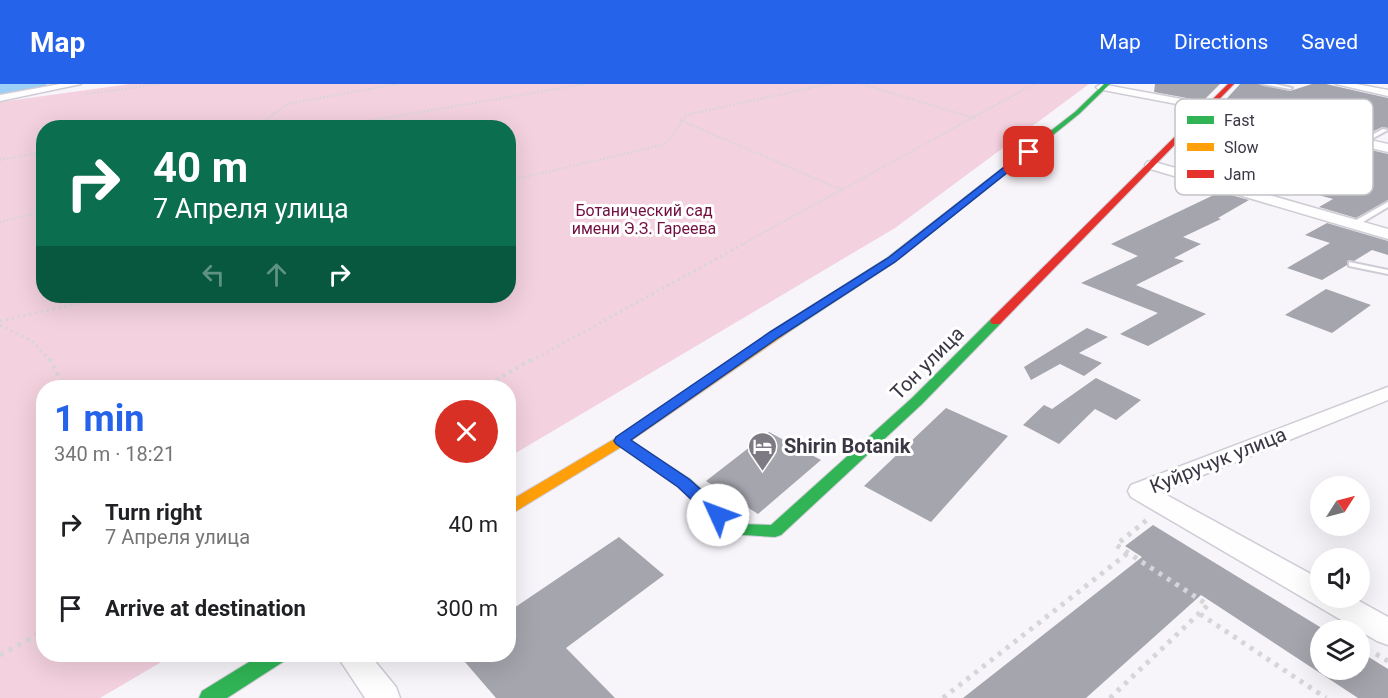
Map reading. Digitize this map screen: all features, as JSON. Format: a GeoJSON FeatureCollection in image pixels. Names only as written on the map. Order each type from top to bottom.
{"type":"FeatureCollection","features":[{"type":"Feature","properties":{"kind":"street"},"geometry":{"type":"LineString","coordinates":[[0,98],[76,84]]}},
{"type":"Feature","properties":{"kind":"street","name":"Тон улица"},"geometry":{"type":"LineString","coordinates":[[1216,99],[1231,84]]}},
{"type":"Feature","properties":{"kind":"street"},"geometry":{"type":"LineString","coordinates":[[1341,84],[1388,93]]}},
{"type":"Feature","properties":{"kind":"street"},"geometry":{"type":"LineString","coordinates":[[516,505],[621,441],[775,335],[891,260],[1077,113],[1104,86],[1175,100]]}},
{"type":"Feature","properties":{"kind":"street","name":"Тон улица"},"geometry":{"type":"LineString","coordinates":[[621,441],[684,483],[735,531],[775,531],[917,401],[1175,141]]}},
{"type":"Feature","properties":{"kind":"street"},"geometry":{"type":"LineString","coordinates":[[1373,145],[1388,148]]}},
{"type":"Feature","properties":{"kind":"street"},"geometry":{"type":"LineString","coordinates":[[1151,165],[1175,172]]}},
{"type":"Feature","properties":{"kind":"street"},"geometry":{"type":"LineString","coordinates":[[1257,195],[1388,234]]}},
{"type":"Feature","properties":{"kind":"street","name":"Куйручук улица"},"geometry":{"type":"LineString","coordinates":[[1310,587],[1140,491],[1388,393]]}},
{"type":"Feature","properties":{"kind":"street"},"geometry":{"type":"LineString","coordinates":[[1346,608],[1388,632]]}},
{"type":"Feature","properties":{"kind":"street"},"geometry":{"type":"LineString","coordinates":[[209,698],[266,662]]}},
{"type":"Feature","properties":{"kind":"street"},"geometry":{"type":"LineString","coordinates":[[357,662],[384,698]]}},
{"type":"Feature","properties":{"kind":"lane"},"geometry":{"type":"LineString","coordinates":[[1264,84],[1290,88]]}},
{"type":"Feature","properties":{"kind":"lane"},"geometry":{"type":"LineString","coordinates":[[1373,136],[1385,130]]}},
{"type":"Feature","properties":{"kind":"lane"},"geometry":{"type":"LineString","coordinates":[[1355,223],[1388,204]]}},
{"type":"Feature","properties":{"kind":"lane"},"geometry":{"type":"LineString","coordinates":[[1352,264],[1388,272]]}},
{"type":"Feature","properties":{"kind":"path"},"geometry":{"type":"LineString","coordinates":[[265,120],[287,104],[397,84]]}},
{"type":"Feature","properties":{"kind":"path"},"geometry":{"type":"LineString","coordinates":[[374,120],[585,84]]}},
{"type":"Feature","properties":{"kind":"path"},"geometry":{"type":"LineString","coordinates":[[516,179],[662,145],[673,139],[680,120],[686,115],[829,84]]}},
{"type":"Feature","properties":{"kind":"path"},"geometry":{"type":"LineString","coordinates":[[862,84],[974,118]]}},
{"type":"Feature","properties":{"kind":"path"},"geometry":{"type":"LineString","coordinates":[[496,380],[1034,84]]}},
{"type":"Feature","properties":{"kind":"path"},"geometry":{"type":"LineString","coordinates":[[680,120],[842,190]]}},
{"type":"Feature","properties":{"kind":"path"},"geometry":{"type":"LineString","coordinates":[[0,160],[36,154]]}},
{"type":"Feature","properties":{"kind":"path"},"geometry":{"type":"LineString","coordinates":[[0,222],[36,213]]}},
{"type":"Feature","properties":{"kind":"path"},"geometry":{"type":"LineString","coordinates":[[0,323],[82,303]]}},
{"type":"Feature","properties":{"kind":"path"},"geometry":{"type":"LineString","coordinates":[[0,323],[39,345],[52,359],[61,380]]}},
{"type":"Feature","properties":{"kind":"path"},"geometry":{"type":"LineString","coordinates":[[1110,698],[1208,605],[1116,545],[1149,518],[1159,524]]}},
{"type":"Feature","properties":{"kind":"path"},"geometry":{"type":"LineString","coordinates":[[944,698],[1128,553]]}},
{"type":"Feature","properties":{"kind":"path"},"geometry":{"type":"LineString","coordinates":[[1200,614],[1326,698]]}},
{"type":"Feature","properties":{"kind":"path"},"geometry":{"type":"LineString","coordinates":[[0,656],[36,636]]}},
{"type":"Feature","properties":{"kind":"green space","name":"Ботанический сад имени Э.З. Гареева"},"geometry":{"type":"Polygon","coordinates":[[[130,84],[1089,84],[895,228],[516,453],[516,380],[36,380],[36,662],[161,662],[100,698],[0,698],[0,102],[130,84]]]}},
{"type":"Feature","properties":{"kind":"building"},"geometry":{"type":"Polygon","coordinates":[[[1155,84],[1220,84],[1205,99],[1154,92],[1155,84]]]}},
{"type":"Feature","properties":{"kind":"building"},"geometry":{"type":"Polygon","coordinates":[[[1240,84],[1258,84],[1290,91],[1312,84],[1326,84],[1388,98],[1388,128],[1382,127],[1373,132],[1373,99],[1226,99],[1240,84]]]}},
{"type":"Feature","properties":{"kind":"building"},"geometry":{"type":"Polygon","coordinates":[[[1373,150],[1388,154],[1388,200],[1356,218],[1319,207],[1333,199],[1318,195],[1373,195],[1373,150]]]}},
{"type":"Feature","properties":{"kind":"building"},"geometry":{"type":"Polygon","coordinates":[[[1214,195],[1231,195],[1249,200],[1218,218],[1221,219],[1183,237],[1201,244],[1174,258],[1184,261],[1136,285],[1206,314],[1148,346],[1120,334],[1158,313],[1081,283],[1138,256],[1111,244],[1214,195]]]}},
{"type":"Feature","properties":{"kind":"building"},"geometry":{"type":"Polygon","coordinates":[[[1327,223],[1388,241],[1388,255],[1372,250],[1354,261],[1348,260],[1347,265],[1322,280],[1287,268],[1330,243],[1305,235],[1327,223]]]}},
{"type":"Feature","properties":{"kind":"building"},"geometry":{"type":"Polygon","coordinates":[[[1326,289],[1371,305],[1332,333],[1285,315],[1326,289]]]}},
{"type":"Feature","properties":{"kind":"building"},"geometry":{"type":"Polygon","coordinates":[[[1087,328],[1108,337],[1079,353],[1102,363],[1084,376],[1060,364],[1031,380],[1024,367],[1087,328]]]}},
{"type":"Feature","properties":{"kind":"building"},"geometry":{"type":"Polygon","coordinates":[[[1096,378],[1141,400],[1116,420],[1095,409],[1059,444],[1023,425],[1044,405],[1052,409],[1096,378]]]}},
{"type":"Feature","properties":{"kind":"building"},"geometry":{"type":"Polygon","coordinates":[[[946,408],[1008,436],[931,522],[864,486],[946,408]]]}},
{"type":"Feature","properties":{"kind":"building","name":"Shirin Botanik"},"geometry":{"type":"Polygon","coordinates":[[[769,432],[821,460],[758,514],[706,481],[769,432]]]}},
{"type":"Feature","properties":{"kind":"building"},"geometry":{"type":"Polygon","coordinates":[[[1153,525],[1310,621],[1310,667],[1201,595],[1086,698],[963,698],[1142,557],[1125,546],[1153,525]]]}},
{"type":"Feature","properties":{"kind":"building"},"geometry":{"type":"Polygon","coordinates":[[[619,537],[664,575],[566,648],[615,698],[496,698],[465,662],[516,662],[516,607],[619,537]]]}},
{"type":"Feature","properties":{"kind":"building"},"geometry":{"type":"Polygon","coordinates":[[[1370,658],[1388,669],[1388,698],[1358,698],[1331,680],[1370,680],[1370,658]]]}},
{"type":"Feature","properties":{"kind":"waterway"},"geometry":{"type":"LineString","coordinates":[[0,89],[38,84]]}},
{"type":"Feature","properties":{"kind":"traffic: fast"},"geometry":{"type":"LineString","coordinates":[[789,326],[891,260],[1077,113],[1107,84]]}},
{"type":"Feature","properties":{"kind":"traffic: fast"},"geometry":{"type":"LineString","coordinates":[[621,441],[684,483],[735,530],[775,531],[917,401],[996,321]]}},
{"type":"Feature","properties":{"kind":"traffic: fast"},"geometry":{"type":"LineString","coordinates":[[209,698],[266,662]]}},
{"type":"Feature","properties":{"kind":"traffic: slow"},"geometry":{"type":"LineString","coordinates":[[516,505],[621,441],[789,326]]}},
{"type":"Feature","properties":{"kind":"traffic: jam"},"geometry":{"type":"LineString","coordinates":[[1216,99],[1231,84]]}},
{"type":"Feature","properties":{"kind":"traffic: jam"},"geometry":{"type":"LineString","coordinates":[[996,321],[1175,140]]}},
{"type":"Feature","properties":{"kind":"place","name":"Shirin Botanik"},"geometry":{"type":"Point","coordinates":[763,472]}},
{"type":"Feature","properties":{"kind":"route"},"geometry":{"type":"LineString","coordinates":[[718,515],[684,483],[621,441],[775,335],[891,260],[1029,152]]}}]}
